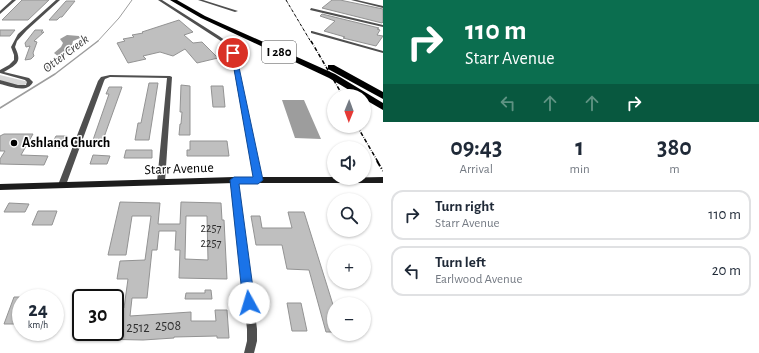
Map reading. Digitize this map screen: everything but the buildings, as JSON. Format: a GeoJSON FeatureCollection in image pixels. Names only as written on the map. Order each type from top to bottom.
{"type":"FeatureCollection","features":[{"type":"Feature","properties":{"kind":"highway","name":"I 280"},"geometry":{"type":"LineString","coordinates":[[173,0],[203,17],[332,76],[383,106]]}},
{"type":"Feature","properties":{"kind":"highway","name":"I 280"},"geometry":{"type":"LineString","coordinates":[[182,0],[235,26],[330,67],[383,96]]}},
{"type":"Feature","properties":{"kind":"highway"},"geometry":{"type":"LineString","coordinates":[[188,0],[200,3]]}},
{"type":"Feature","properties":{"kind":"highway"},"geometry":{"type":"LineString","coordinates":[[210,12],[235,26]]}},
{"type":"Feature","properties":{"kind":"main road","name":"Starr Avenue"},"geometry":{"type":"LineString","coordinates":[[0,187],[234,180],[383,180]]}},
{"type":"Feature","properties":{"kind":"street"},"geometry":{"type":"LineString","coordinates":[[0,13],[14,0]]}},
{"type":"Feature","properties":{"kind":"street"},"geometry":{"type":"LineString","coordinates":[[0,72],[17,59],[13,47],[14,42],[58,0]]}},
{"type":"Feature","properties":{"kind":"street"},"geometry":{"type":"LineString","coordinates":[[160,0],[218,36],[225,42],[233,53],[258,180]]}},
{"type":"Feature","properties":{"kind":"street"},"geometry":{"type":"LineString","coordinates":[[353,0],[383,6]]}},
{"type":"Feature","properties":{"kind":"street"},"geometry":{"type":"LineString","coordinates":[[200,3],[236,11]]}},
{"type":"Feature","properties":{"kind":"street"},"geometry":{"type":"LineString","coordinates":[[311,9],[383,26]]}},
{"type":"Feature","properties":{"kind":"street"},"geometry":{"type":"LineString","coordinates":[[312,32],[383,52]]}},
{"type":"Feature","properties":{"kind":"street"},"geometry":{"type":"LineString","coordinates":[[0,72],[27,79],[30,82],[28,86],[21,87],[0,82]]}},
{"type":"Feature","properties":{"kind":"street"},"geometry":{"type":"LineString","coordinates":[[62,186],[101,81],[103,78],[110,76],[170,77],[161,182]]}},
{"type":"Feature","properties":{"kind":"street"},"geometry":{"type":"LineString","coordinates":[[234,180],[248,294],[252,352]]}},
{"type":"Feature","properties":{"kind":"shaded area"},"geometry":{"type":"Polygon","coordinates":[[[0,75],[29,82],[19,86],[0,80],[0,75]]]}},
{"type":"Feature","properties":{"kind":"water"},"geometry":{"type":"Polygon","coordinates":[[[67,35],[79,36],[80,38],[73,41],[71,49],[51,70],[43,69],[43,66],[58,61],[59,57],[54,53],[63,43],[60,39],[67,35]]]}},
{"type":"Feature","properties":{"kind":"water"},"geometry":{"type":"Polygon","coordinates":[[[282,100],[304,100],[321,139],[295,138],[282,100]]]}},
{"type":"Feature","properties":{"kind":"waterway","name":"Otter Creek"},"geometry":{"type":"LineString","coordinates":[[98,41],[119,18],[132,0]]}},
{"type":"Feature","properties":{"kind":"waterway","name":"Otter Creek"},"geometry":{"type":"LineString","coordinates":[[0,108],[55,74],[98,41]]}},
{"type":"Feature","properties":{"kind":"railway"},"geometry":{"type":"LineString","coordinates":[[286,0],[311,42]]}},
{"type":"Feature","properties":{"kind":"railway"},"geometry":{"type":"LineString","coordinates":[[311,41],[339,89]]}},
{"type":"Feature","properties":{"kind":"railway"},"geometry":{"type":"LineString","coordinates":[[361,133],[378,162]]}},
{"type":"Feature","properties":{"kind":"railway"},"geometry":{"type":"LineString","coordinates":[[377,161],[383,171]]}},
{"type":"Feature","properties":{"kind":"place","name":"Ashland Church"},"geometry":{"type":"Point","coordinates":[14,143]}},
{"type":"Feature","properties":{"kind":"route"},"geometry":{"type":"LineString","coordinates":[[233,53],[258,180],[234,180],[249,303]]}}]}
